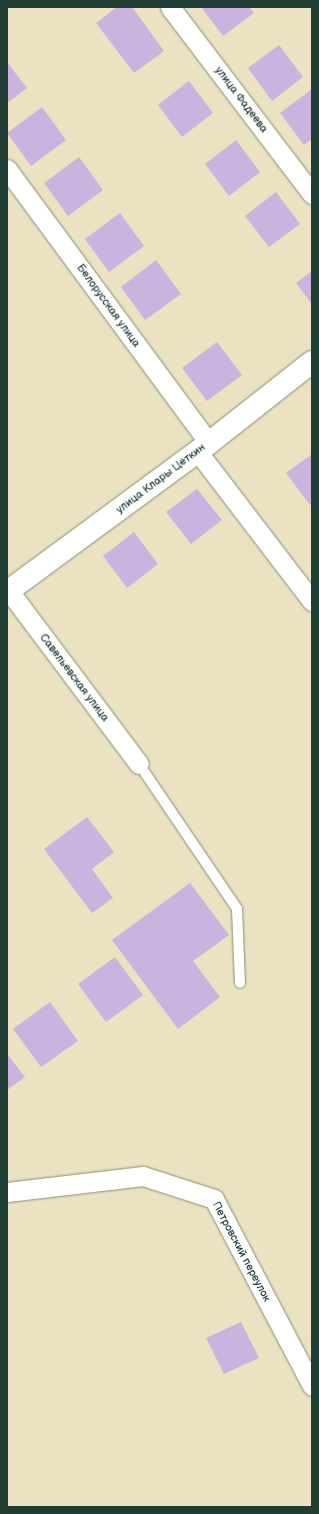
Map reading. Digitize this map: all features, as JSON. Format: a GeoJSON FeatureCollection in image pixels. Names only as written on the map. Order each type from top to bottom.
{"type":"FeatureCollection","features":[{"type":"Feature","properties":{"kind":"street","name":"улица Фадеева"},"geometry":{"type":"LineString","coordinates":[[170,7],[312,194]]}},
{"type":"Feature","properties":{"kind":"street","name":"Белорусская улица"},"geometry":{"type":"LineString","coordinates":[[7,169],[312,600]]}},
{"type":"Feature","properties":{"kind":"street","name":"улица Клары Цеткин"},"geometry":{"type":"LineString","coordinates":[[8,592],[203,447],[312,362]]}},
{"type":"Feature","properties":{"kind":"street","name":"Савельевская улица"},"geometry":{"type":"LineString","coordinates":[[8,592],[139,764]]}},
{"type":"Feature","properties":{"kind":"street","name":"Петровский переулок"},"geometry":{"type":"LineString","coordinates":[[7,1192],[143,1176],[214,1199],[312,1386]]}},
{"type":"Feature","properties":{"kind":"lane"},"geometry":{"type":"LineString","coordinates":[[139,764],[237,909],[240,983]]}},
{"type":"Feature","properties":{"kind":"building"},"geometry":{"type":"Polygon","coordinates":[[[117,7],[132,7],[164,51],[134,73],[96,23],[117,7]]]}},
{"type":"Feature","properties":{"kind":"building"},"geometry":{"type":"Polygon","coordinates":[[[201,7],[249,7],[254,13],[223,36],[201,7]]]}},
{"type":"Feature","properties":{"kind":"building"},"geometry":{"type":"Polygon","coordinates":[[[279,45],[303,77],[272,101],[248,68],[279,45]]]}},
{"type":"Feature","properties":{"kind":"building"},"geometry":{"type":"Polygon","coordinates":[[[7,62],[27,88],[7,103],[7,62]]]}},
{"type":"Feature","properties":{"kind":"building"},"geometry":{"type":"Polygon","coordinates":[[[189,81],[213,113],[182,137],[158,105],[189,81]]]}},
{"type":"Feature","properties":{"kind":"building"},"geometry":{"type":"Polygon","coordinates":[[[312,89],[312,139],[304,145],[280,113],[312,89]]]}},
{"type":"Feature","properties":{"kind":"building"},"geometry":{"type":"Polygon","coordinates":[[[42,107],[66,140],[31,166],[7,133],[42,107]]]}},
{"type":"Feature","properties":{"kind":"building"},"geometry":{"type":"Polygon","coordinates":[[[236,140],[260,172],[229,196],[205,164],[236,140]]]}},
{"type":"Feature","properties":{"kind":"building"},"geometry":{"type":"Polygon","coordinates":[[[79,157],[103,190],[68,216],[44,183],[79,157]]]}},
{"type":"Feature","properties":{"kind":"building"},"geometry":{"type":"Polygon","coordinates":[[[276,192],[300,224],[269,247],[245,216],[276,192]]]}},
{"type":"Feature","properties":{"kind":"building"},"geometry":{"type":"Polygon","coordinates":[[[120,213],[144,246],[109,272],[85,239],[120,213]]]}},
{"type":"Feature","properties":{"kind":"building"},"geometry":{"type":"Polygon","coordinates":[[[156,260],[181,294],[145,320],[121,287],[156,260]]]}},
{"type":"Feature","properties":{"kind":"building"},"geometry":{"type":"Polygon","coordinates":[[[312,271],[312,304],[296,283],[312,271]]]}},
{"type":"Feature","properties":{"kind":"building"},"geometry":{"type":"Polygon","coordinates":[[[217,342],[242,375],[207,401],[182,368],[217,342]]]}},
{"type":"Feature","properties":{"kind":"building"},"geometry":{"type":"Polygon","coordinates":[[[312,454],[312,504],[310,505],[286,473],[312,454]]]}},
{"type":"Feature","properties":{"kind":"building"},"geometry":{"type":"Polygon","coordinates":[[[197,489],[222,520],[191,544],[166,512],[197,489]]]}},
{"type":"Feature","properties":{"kind":"building"},"geometry":{"type":"Polygon","coordinates":[[[134,532],[158,564],[127,588],[103,556],[134,532]]]}},
{"type":"Feature","properties":{"kind":"building"},"geometry":{"type":"Polygon","coordinates":[[[87,817],[114,852],[92,869],[113,898],[92,913],[44,849],[87,817]]]}},
{"type":"Feature","properties":{"kind":"building"},"geometry":{"type":"Polygon","coordinates":[[[190,883],[229,935],[193,961],[220,997],[178,1029],[112,940],[190,883]]]}},
{"type":"Feature","properties":{"kind":"building"},"geometry":{"type":"Polygon","coordinates":[[[115,957],[143,995],[106,1022],[78,984],[115,957]]]}},
{"type":"Feature","properties":{"kind":"building"},"geometry":{"type":"Polygon","coordinates":[[[50,1002],[78,1041],[41,1067],[13,1029],[50,1002]]]}},
{"type":"Feature","properties":{"kind":"building"},"geometry":{"type":"Polygon","coordinates":[[[7,1054],[25,1077],[7,1090],[7,1054]]]}},
{"type":"Feature","properties":{"kind":"building"},"geometry":{"type":"Polygon","coordinates":[[[241,1322],[259,1358],[224,1374],[206,1338],[241,1322]]]}}]}
